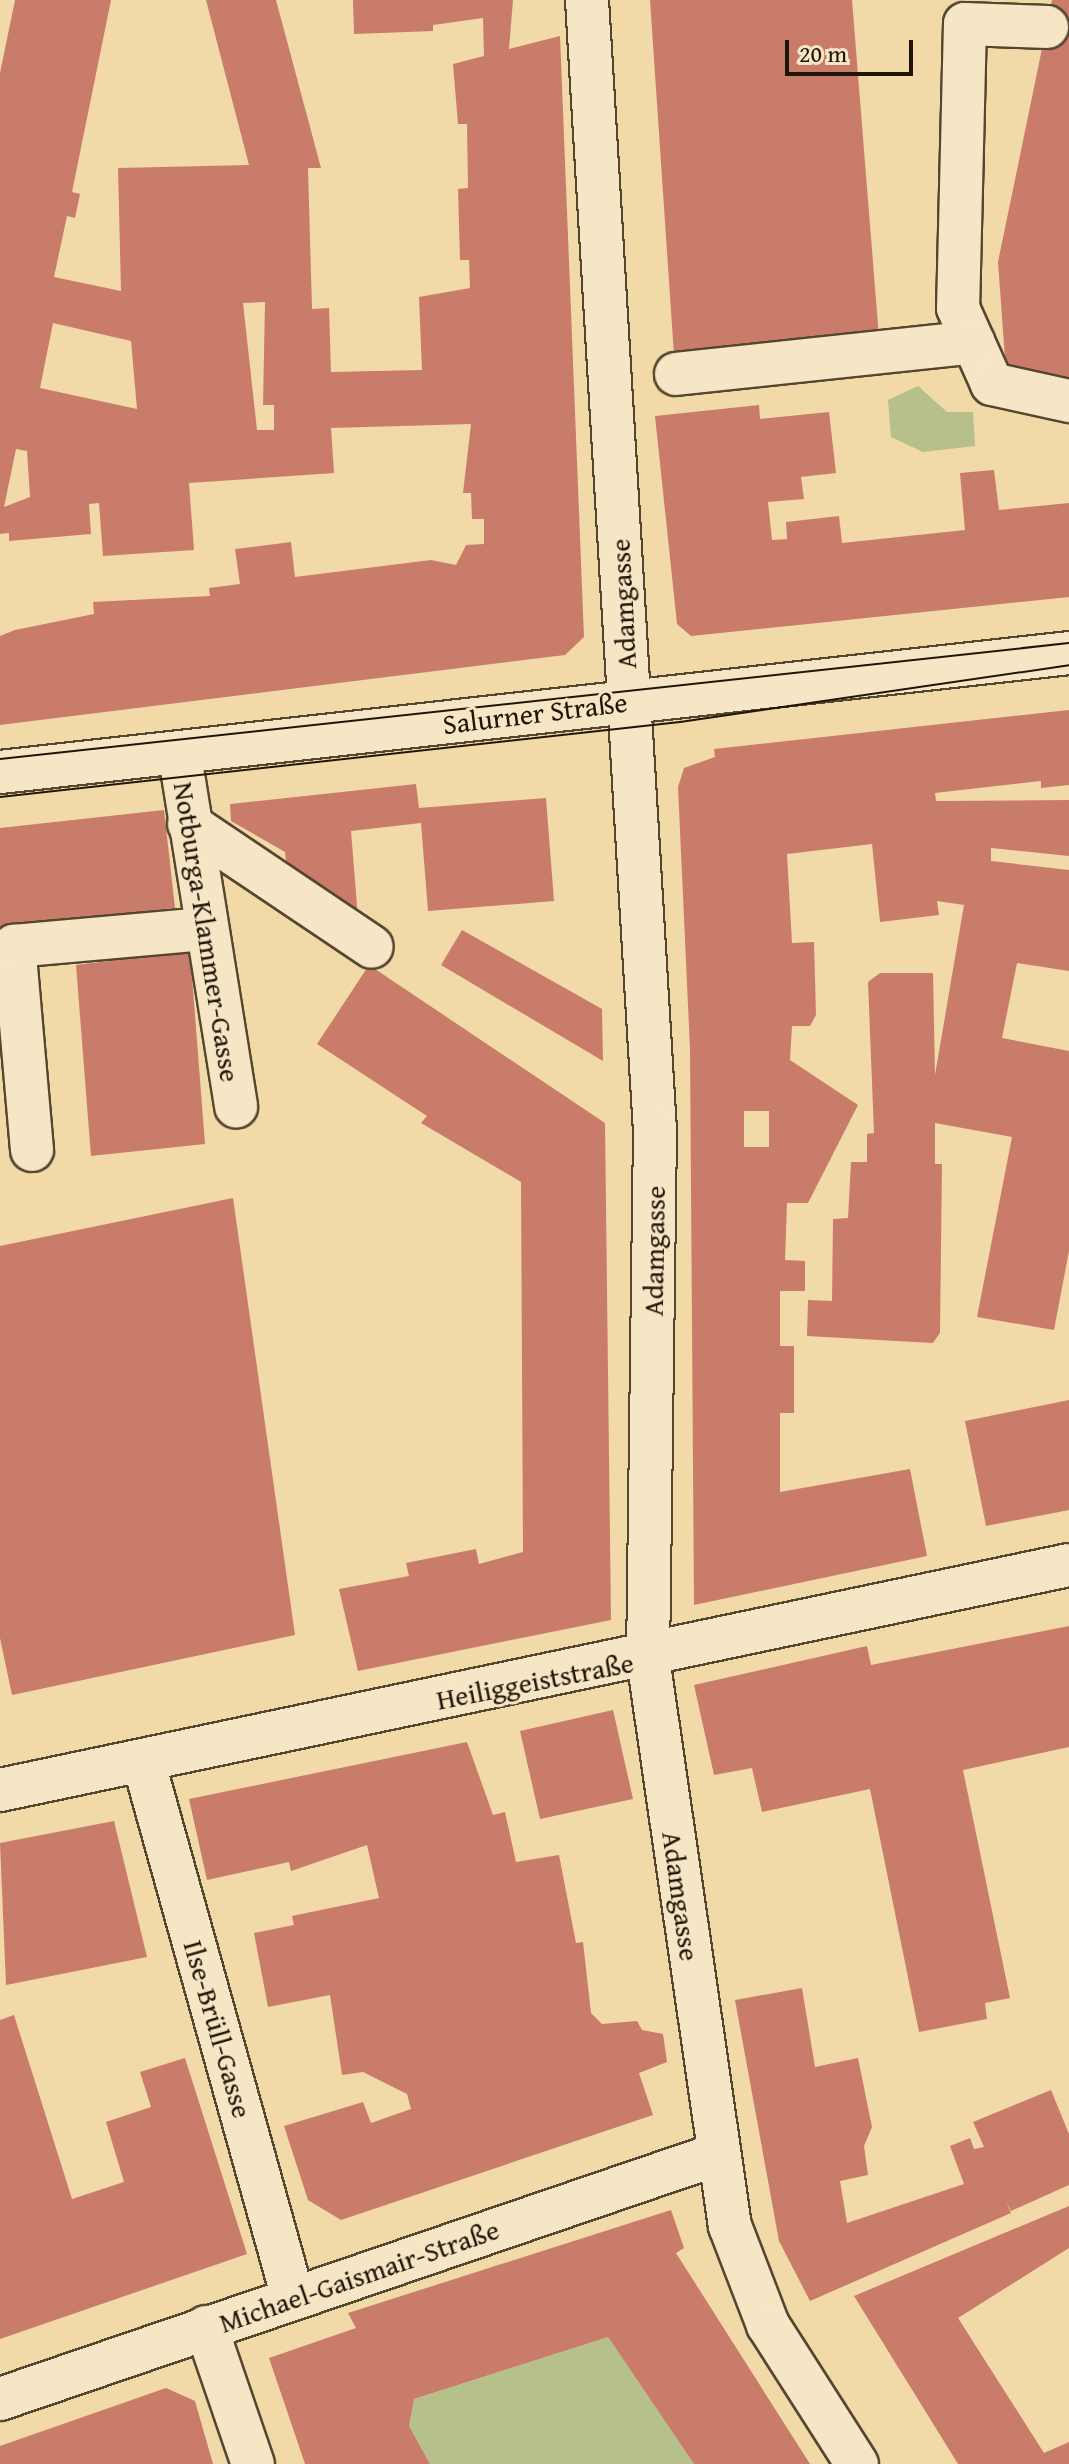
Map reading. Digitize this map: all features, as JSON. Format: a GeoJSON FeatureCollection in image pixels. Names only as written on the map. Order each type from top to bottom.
{"type":"FeatureCollection","features":[{"type":"Feature","properties":{"kind":"street","name":"Adamgasse"},"geometry":{"type":"LineString","coordinates":[[587,0],[655,1131],[648,1658],[730,2226],[753,2296],[857,2464]]}},
{"type":"Feature","properties":{"kind":"street"},"geometry":{"type":"LineString","coordinates":[[1047,27],[965,24],[958,308],[992,384],[1069,401]]}},
{"type":"Feature","properties":{"kind":"street"},"geometry":{"type":"LineString","coordinates":[[676,374],[973,342]]}},
{"type":"Feature","properties":{"kind":"street","name":"Salurner Straße"},"geometry":{"type":"LineString","coordinates":[[0,772],[180,756],[1069,653]]}},
{"type":"Feature","properties":{"kind":"street","name":"Notburga-Klammer-Gasse"},"geometry":{"type":"LineString","coordinates":[[180,756],[236,1107]]}},
{"type":"Feature","properties":{"kind":"street"},"geometry":{"type":"LineString","coordinates":[[189,824],[372,947]]}},
{"type":"Feature","properties":{"kind":"street"},"geometry":{"type":"LineString","coordinates":[[32,1150],[14,946],[206,929]]}},
{"type":"Feature","properties":{"kind":"street","name":"Heiliggeiststraße"},"geometry":{"type":"LineString","coordinates":[[0,1790],[648,1658],[1069,1565]]}},
{"type":"Feature","properties":{"kind":"street","name":"Ilse-Brüll-Gasse"},"geometry":{"type":"LineString","coordinates":[[143,1760],[293,2298]]}},
{"type":"Feature","properties":{"kind":"street","name":"Michael-Gaismair-Straße"},"geometry":{"type":"LineString","coordinates":[[0,2399],[718,2154]]}},
{"type":"Feature","properties":{"kind":"street"},"geometry":{"type":"LineString","coordinates":[[206,2327],[253,2464]]}},
{"type":"Feature","properties":{"kind":"green space"},"geometry":{"type":"Polygon","coordinates":[[[918,386],[947,412],[973,412],[975,446],[923,452],[891,437],[888,400],[918,386]]]}},
{"type":"Feature","properties":{"kind":"green space"},"geometry":{"type":"Polygon","coordinates":[[[608,2337],[694,2464],[430,2464],[409,2426],[414,2399],[608,2337]]]}},
{"type":"Feature","properties":{"kind":"building"},"geometry":{"type":"Polygon","coordinates":[[[15,0],[111,0],[72,192],[80,194],[75,218],[67,216],[54,277],[121,291],[118,168],[249,165],[206,0],[276,0],[321,168],[308,168],[312,309],[329,308],[331,372],[422,370],[419,297],[470,288],[469,260],[460,260],[458,189],[468,188],[467,124],[458,124],[453,64],[484,56],[483,18],[433,25],[433,31],[354,34],[353,0],[513,0],[509,49],[560,36],[584,637],[565,655],[0,725],[0,636],[15,630],[94,614],[93,602],[210,596],[209,588],[240,584],[235,549],[291,542],[295,577],[431,560],[456,565],[466,545],[484,544],[484,519],[472,519],[471,493],[463,493],[471,424],[331,428],[334,473],[189,483],[194,550],[103,556],[99,503],[89,504],[91,534],[9,541],[9,533],[0,534],[0,73],[15,0]],[[265,302],[243,303],[257,430],[274,430],[274,405],[263,405],[265,302]],[[53,323],[40,388],[137,409],[131,341],[53,323]],[[16,449],[4,507],[30,497],[27,451],[16,449]]]}},
{"type":"Feature","properties":{"kind":"building"},"geometry":{"type":"Polygon","coordinates":[[[650,0],[852,0],[880,350],[675,370],[650,0]]]}},
{"type":"Feature","properties":{"kind":"building"},"geometry":{"type":"Polygon","coordinates":[[[1052,0],[1069,0],[1069,385],[1006,372],[998,262],[1052,0]]]}},
{"type":"Feature","properties":{"kind":"building"},"geometry":{"type":"Polygon","coordinates":[[[759,405],[760,419],[829,412],[836,473],[801,477],[804,499],[768,502],[772,540],[787,539],[786,522],[839,516],[842,543],[965,530],[960,473],[994,470],[999,510],[1069,503],[1069,597],[691,636],[677,624],[655,416],[759,405]]]}},
{"type":"Feature","properties":{"kind":"building"},"geometry":{"type":"Polygon","coordinates":[[[1069,710],[1069,785],[1041,788],[1041,781],[935,793],[936,801],[1069,800],[1069,856],[991,848],[991,861],[1069,870],[1069,971],[1017,963],[1002,1038],[1069,1051],[1069,1251],[1054,1330],[977,1317],[1012,1137],[935,1123],[935,1164],[942,1164],[940,1333],[933,1343],[807,1336],[808,1300],[832,1301],[833,1219],[848,1218],[851,1162],[867,1162],[867,1134],[874,1133],[868,982],[880,973],[933,973],[935,1075],[964,905],[937,901],[939,915],[880,922],[872,844],[787,854],[792,943],[814,942],[816,1015],[810,1026],[792,1026],[790,1060],[858,1105],[808,1203],[787,1203],[785,1260],[805,1261],[805,1291],[780,1291],[780,1346],[794,1346],[794,1413],[780,1413],[780,1492],[910,1469],[927,1556],[694,1605],[690,1049],[678,787],[684,768],[715,757],[714,749],[1069,710]],[[744,1111],[744,1147],[769,1147],[769,1111],[744,1111]]]}},
{"type":"Feature","properties":{"kind":"building"},"geometry":{"type":"Polygon","coordinates":[[[416,784],[419,808],[546,798],[554,901],[428,911],[421,823],[351,831],[358,918],[287,871],[285,852],[231,821],[230,804],[416,784]]]}},
{"type":"Feature","properties":{"kind":"building"},"geometry":{"type":"Polygon","coordinates":[[[164,810],[175,908],[0,927],[0,828],[164,810]]]}},
{"type":"Feature","properties":{"kind":"building"},"geometry":{"type":"Polygon","coordinates":[[[462,930],[602,1009],[603,1061],[441,965],[462,930]]]}},
{"type":"Feature","properties":{"kind":"building"},"geometry":{"type":"Polygon","coordinates":[[[190,951],[205,1144],[91,1156],[76,965],[190,951]]]}},
{"type":"Feature","properties":{"kind":"building"},"geometry":{"type":"Polygon","coordinates":[[[369,965],[605,1123],[611,1620],[358,1671],[339,1589],[409,1576],[406,1563],[476,1549],[479,1564],[523,1552],[521,1182],[421,1123],[427,1116],[317,1044],[369,965]]]}},
{"type":"Feature","properties":{"kind":"building"},"geometry":{"type":"Polygon","coordinates":[[[233,1198],[295,1635],[12,1695],[0,1638],[0,1246],[233,1198]]]}},
{"type":"Feature","properties":{"kind":"building"},"geometry":{"type":"Polygon","coordinates":[[[1069,1400],[1069,1510],[986,1526],[965,1421],[1069,1400]]]}},
{"type":"Feature","properties":{"kind":"building"},"geometry":{"type":"Polygon","coordinates":[[[1069,1626],[1069,1747],[963,1770],[1010,1998],[985,2003],[987,2019],[919,2032],[870,1789],[762,1812],[752,1768],[714,1775],[694,1685],[867,1646],[871,1665],[1069,1626]]]}},
{"type":"Feature","properties":{"kind":"building"},"geometry":{"type":"Polygon","coordinates":[[[613,1710],[633,1799],[540,1819],[520,1731],[613,1710]]]}},
{"type":"Feature","properties":{"kind":"building"},"geometry":{"type":"Polygon","coordinates":[[[467,1742],[493,1815],[505,1812],[516,1862],[559,1855],[576,1943],[583,1942],[591,2013],[602,2024],[637,2021],[642,2030],[663,2034],[667,2062],[639,2073],[653,2115],[341,2220],[308,2200],[284,2126],[363,2102],[371,2123],[411,2109],[407,2094],[363,2072],[342,2075],[330,1995],[268,2007],[254,1933],[294,1925],[292,1916],[379,1898],[367,1845],[291,1871],[289,1862],[207,1880],[189,1799],[467,1742]]]}},
{"type":"Feature","properties":{"kind":"building"},"geometry":{"type":"Polygon","coordinates":[[[114,1821],[147,1957],[6,1985],[0,1843],[114,1821]]]}},
{"type":"Feature","properties":{"kind":"building"},"geometry":{"type":"Polygon","coordinates":[[[802,1988],[815,2067],[858,2058],[872,2127],[864,2146],[868,2175],[840,2181],[847,2223],[964,2184],[950,2146],[970,2138],[974,2149],[984,2147],[973,2122],[1051,2090],[1069,2134],[1069,2185],[1011,2211],[1006,2201],[1011,2213],[810,2301],[779,2241],[735,2000],[802,1988]]]}},
{"type":"Feature","properties":{"kind":"building"},"geometry":{"type":"Polygon","coordinates":[[[14,2015],[72,2199],[124,2182],[106,2122],[151,2107],[140,2072],[185,2058],[247,2254],[0,2339],[0,2020],[14,2015]]]}},
{"type":"Feature","properties":{"kind":"building"},"geometry":{"type":"Polygon","coordinates":[[[1069,2206],[1069,2248],[958,2318],[1044,2453],[1069,2442],[1069,2464],[958,2464],[854,2296],[1069,2206]]]}},
{"type":"Feature","properties":{"kind":"building"},"geometry":{"type":"Polygon","coordinates":[[[671,2210],[684,2248],[676,2253],[810,2464],[694,2464],[608,2337],[414,2399],[409,2426],[430,2464],[305,2464],[269,2358],[356,2328],[348,2313],[671,2210]]]}},
{"type":"Feature","properties":{"kind":"building"},"geometry":{"type":"Polygon","coordinates":[[[166,2388],[195,2401],[213,2464],[0,2464],[0,2446],[166,2388]]]}},
{"type":"Feature","properties":{"kind":"tram line"},"geometry":{"type":"LineString","coordinates":[[0,759],[1069,643]]}},
{"type":"Feature","properties":{"kind":"tram line"},"geometry":{"type":"LineString","coordinates":[[0,797],[680,722],[1069,665]]}}]}
